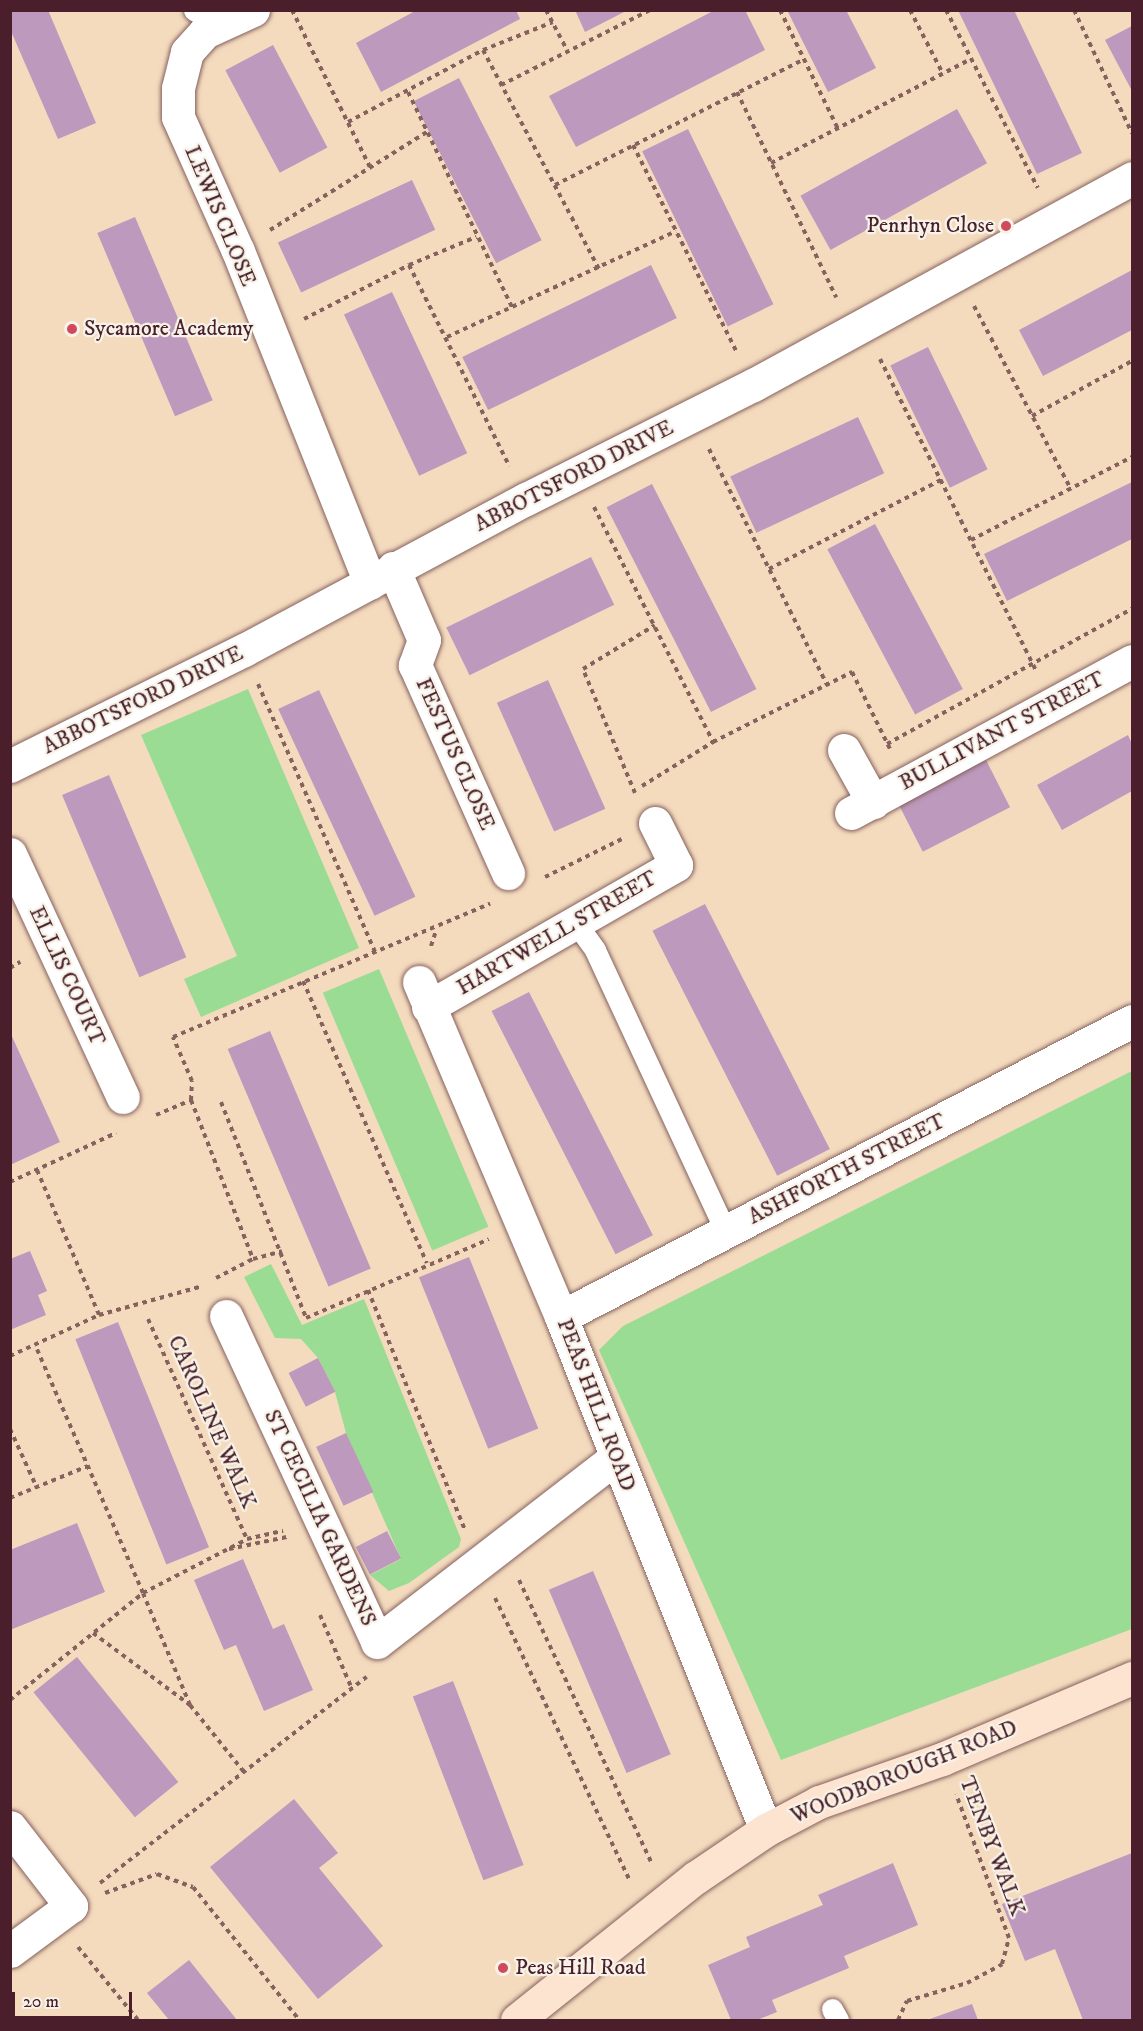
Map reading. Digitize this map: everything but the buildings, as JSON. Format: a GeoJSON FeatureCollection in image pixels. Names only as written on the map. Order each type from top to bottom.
{"type":"FeatureCollection","features":[{"type":"Feature","properties":{"kind":"main road","name":"WOODBOROUGH ROAD"},"geometry":{"type":"LineString","coordinates":[[517,2020],[658,1907],[766,1830],[819,1802],[942,1759],[1132,1678]]}},
{"type":"Feature","properties":{"kind":"street","name":"LEWIS CLOSE"},"geometry":{"type":"LineString","coordinates":[[253,10],[208,18],[205,32],[187,52],[178,88],[178,117],[238,250],[269,337],[382,576]]}},
{"type":"Feature","properties":{"kind":"street","name":"ABBOTSFORD DRIVE"},"geometry":{"type":"LineString","coordinates":[[10,766],[244,650],[526,499],[753,385],[856,325],[1132,178]]}},
{"type":"Feature","properties":{"kind":"street","name":"FESTUS CLOSE"},"geometry":{"type":"LineString","coordinates":[[382,576],[424,640],[415,665],[508,873]]}},
{"type":"Feature","properties":{"kind":"street","name":"BULLIVANT STREET"},"geometry":{"type":"LineString","coordinates":[[844,750],[862,807],[1132,661]]}},
{"type":"Feature","properties":{"kind":"street","name":"HARTWELL STREET"},"geometry":{"type":"LineString","coordinates":[[423,995],[575,922],[676,865],[655,823]]}},
{"type":"Feature","properties":{"kind":"street","name":"ELLIS COURT"},"geometry":{"type":"LineString","coordinates":[[10,854],[123,1098]]}},
{"type":"Feature","properties":{"kind":"street","name":"PEAS HILL ROAD"},"geometry":{"type":"LineString","coordinates":[[423,995],[561,1317],[766,1830]]}},
{"type":"Feature","properties":{"kind":"street","name":"ASHFORTH STREET"},"geometry":{"type":"LineString","coordinates":[[561,1317],[1132,1021]]}},
{"type":"Feature","properties":{"kind":"street","name":"ST CECILIA GARDENS"},"geometry":{"type":"LineString","coordinates":[[226,1316],[377,1642],[616,1457]]}},
{"type":"Feature","properties":{"kind":"street"},"geometry":{"type":"LineString","coordinates":[[10,1827],[63,1912],[10,1951]]}},
{"type":"Feature","properties":{"kind":"lane"},"geometry":{"type":"LineString","coordinates":[[575,922],[595,950],[726,1232]]}},
{"type":"Feature","properties":{"kind":"path"},"geometry":{"type":"LineString","coordinates":[[292,10],[370,166]]}},
{"type":"Feature","properties":{"kind":"path"},"geometry":{"type":"LineString","coordinates":[[546,10],[567,50]]}},
{"type":"Feature","properties":{"kind":"path"},"geometry":{"type":"LineString","coordinates":[[501,85],[650,10]]}},
{"type":"Feature","properties":{"kind":"path"},"geometry":{"type":"LineString","coordinates":[[780,10],[838,129]]}},
{"type":"Feature","properties":{"kind":"path"},"geometry":{"type":"LineString","coordinates":[[910,10],[943,74]]}},
{"type":"Feature","properties":{"kind":"path"},"geometry":{"type":"LineString","coordinates":[[946,10],[1054,219]]}},
{"type":"Feature","properties":{"kind":"path"},"geometry":{"type":"LineString","coordinates":[[1074,10],[1132,133]]}},
{"type":"Feature","properties":{"kind":"path"},"geometry":{"type":"LineString","coordinates":[[348,122],[483,50],[552,22]]}},
{"type":"Feature","properties":{"kind":"path"},"geometry":{"type":"LineString","coordinates":[[483,50],[599,269]]}},
{"type":"Feature","properties":{"kind":"path"},"geometry":{"type":"LineString","coordinates":[[555,185],[804,59]]}},
{"type":"Feature","properties":{"kind":"path"},"geometry":{"type":"LineString","coordinates":[[771,163],[971,59]]}},
{"type":"Feature","properties":{"kind":"path"},"geometry":{"type":"LineString","coordinates":[[408,92],[476,237],[512,307]]}},
{"type":"Feature","properties":{"kind":"path"},"geometry":{"type":"LineString","coordinates":[[737,93],[856,325],[941,480],[1052,704]]}},
{"type":"Feature","properties":{"kind":"path"},"geometry":{"type":"LineString","coordinates":[[238,250],[427,132]]}},
{"type":"Feature","properties":{"kind":"path"},"geometry":{"type":"LineString","coordinates":[[633,145],[753,385]]}},
{"type":"Feature","properties":{"kind":"path"},"geometry":{"type":"LineString","coordinates":[[447,337],[599,269],[676,231]]}},
{"type":"Feature","properties":{"kind":"path"},"geometry":{"type":"LineString","coordinates":[[269,337],[409,265],[476,237]]}},
{"type":"Feature","properties":{"kind":"path"},"geometry":{"type":"LineString","coordinates":[[409,265],[526,499]]}},
{"type":"Feature","properties":{"kind":"path"},"geometry":{"type":"LineString","coordinates":[[956,272],[1071,489]]}},
{"type":"Feature","properties":{"kind":"path"},"geometry":{"type":"LineString","coordinates":[[1032,416],[1132,361]]}},
{"type":"Feature","properties":{"kind":"path"},"geometry":{"type":"LineString","coordinates":[[693,416],[827,685]]}},
{"type":"Feature","properties":{"kind":"path"},"geometry":{"type":"LineString","coordinates":[[971,540],[1132,457]]}},
{"type":"Feature","properties":{"kind":"path"},"geometry":{"type":"LineString","coordinates":[[577,475],[713,742]]}},
{"type":"Feature","properties":{"kind":"path"},"geometry":{"type":"LineString","coordinates":[[769,569],[941,480]]}},
{"type":"Feature","properties":{"kind":"path"},"geometry":{"type":"LineString","coordinates":[[655,625],[584,669],[633,791],[713,742],[852,672],[888,744],[1132,609]]}},
{"type":"Feature","properties":{"kind":"path"},"geometry":{"type":"LineString","coordinates":[[244,650],[376,954]]}},
{"type":"Feature","properties":{"kind":"path"},"geometry":{"type":"LineString","coordinates":[[253,1259],[191,1100],[192,1081],[173,1037],[303,981],[436,930]]}},
{"type":"Feature","properties":{"kind":"path"},"geometry":{"type":"LineString","coordinates":[[303,981],[427,1263]]}},
{"type":"Feature","properties":{"kind":"path"},"geometry":{"type":"LineString","coordinates":[[151,1118],[191,1100]]}},
{"type":"Feature","properties":{"kind":"path"},"geometry":{"type":"LineString","coordinates":[[221,1102],[282,1251],[306,1318],[471,1245]]}},
{"type":"Feature","properties":{"kind":"path"},"geometry":{"type":"LineString","coordinates":[[10,1182],[120,1131]]}},
{"type":"Feature","properties":{"kind":"path"},"geometry":{"type":"LineString","coordinates":[[37,1170],[99,1315]]}},
{"type":"Feature","properties":{"kind":"path"},"geometry":{"type":"LineString","coordinates":[[10,1356],[36,1347],[99,1315],[189,1293],[253,1259],[282,1251]]}},
{"type":"Feature","properties":{"kind":"path"},"geometry":{"type":"LineString","coordinates":[[368,1290],[658,1907]]}},
{"type":"Feature","properties":{"kind":"path","name":"CAROLINE WALK"},"geometry":{"type":"LineString","coordinates":[[148,1319],[247,1539],[223,1550]]}},
{"type":"Feature","properties":{"kind":"path"},"geometry":{"type":"LineString","coordinates":[[36,1347],[190,1705]]}},
{"type":"Feature","properties":{"kind":"path"},"geometry":{"type":"LineString","coordinates":[[10,1429],[36,1488]]}},
{"type":"Feature","properties":{"kind":"path"},"geometry":{"type":"LineString","coordinates":[[10,1498],[88,1466]]}},
{"type":"Feature","properties":{"kind":"path"},"geometry":{"type":"LineString","coordinates":[[10,1700],[143,1593],[223,1550],[287,1537],[292,1548]]}},
{"type":"Feature","properties":{"kind":"path"},"geometry":{"type":"LineString","coordinates":[[491,1555],[658,1907]]}},
{"type":"Feature","properties":{"kind":"path"},"geometry":{"type":"LineString","coordinates":[[319,1613],[352,1689]]}},
{"type":"Feature","properties":{"kind":"path"},"geometry":{"type":"LineString","coordinates":[[93,1633],[190,1705],[244,1772]]}},
{"type":"Feature","properties":{"kind":"path"},"geometry":{"type":"LineString","coordinates":[[63,1912],[390,1660],[377,1642]]}},
{"type":"Feature","properties":{"kind":"path","name":"TENBY WALK"},"geometry":{"type":"LineString","coordinates":[[898,2020],[907,2001],[967,1983],[1002,1964],[1009,1938],[942,1759]]}},
{"type":"Feature","properties":{"kind":"path"},"geometry":{"type":"LineString","coordinates":[[63,1912],[157,1874],[193,1887],[299,2020]]}},
{"type":"Feature","properties":{"kind":"path"},"geometry":{"type":"LineString","coordinates":[[63,1912],[138,2020]]}},
{"type":"Feature","properties":{"kind":"green space"},"geometry":{"type":"Polygon","coordinates":[[[248,689],[359,948],[201,1017],[184,979],[237,956],[141,735],[248,689]]]}},
{"type":"Feature","properties":{"kind":"green space"},"geometry":{"type":"Polygon","coordinates":[[[379,969],[488,1227],[432,1251],[323,993],[379,969]]]}},
{"type":"Feature","properties":{"kind":"green space"},"geometry":{"type":"Polygon","coordinates":[[[1132,1071],[1132,1629],[781,1760],[599,1350],[623,1326],[1132,1071]]]}},
{"type":"Feature","properties":{"kind":"green space"},"geometry":{"type":"Polygon","coordinates":[[[271,1264],[302,1325],[364,1299],[461,1539],[459,1547],[409,1583],[389,1591],[370,1575],[401,1559],[346,1433],[335,1392],[318,1358],[301,1339],[275,1338],[244,1277],[271,1264]]]}},
{"type":"Feature","properties":{"kind":"place","name":"Penrhyn Close"},"geometry":{"type":"Point","coordinates":[1006,226]}},
{"type":"Feature","properties":{"kind":"place","name":"Sycamore Academy"},"geometry":{"type":"Point","coordinates":[72,329]}},
{"type":"Feature","properties":{"kind":"place","name":"Peas Hill Road"},"geometry":{"type":"Point","coordinates":[503,1968]}}]}
